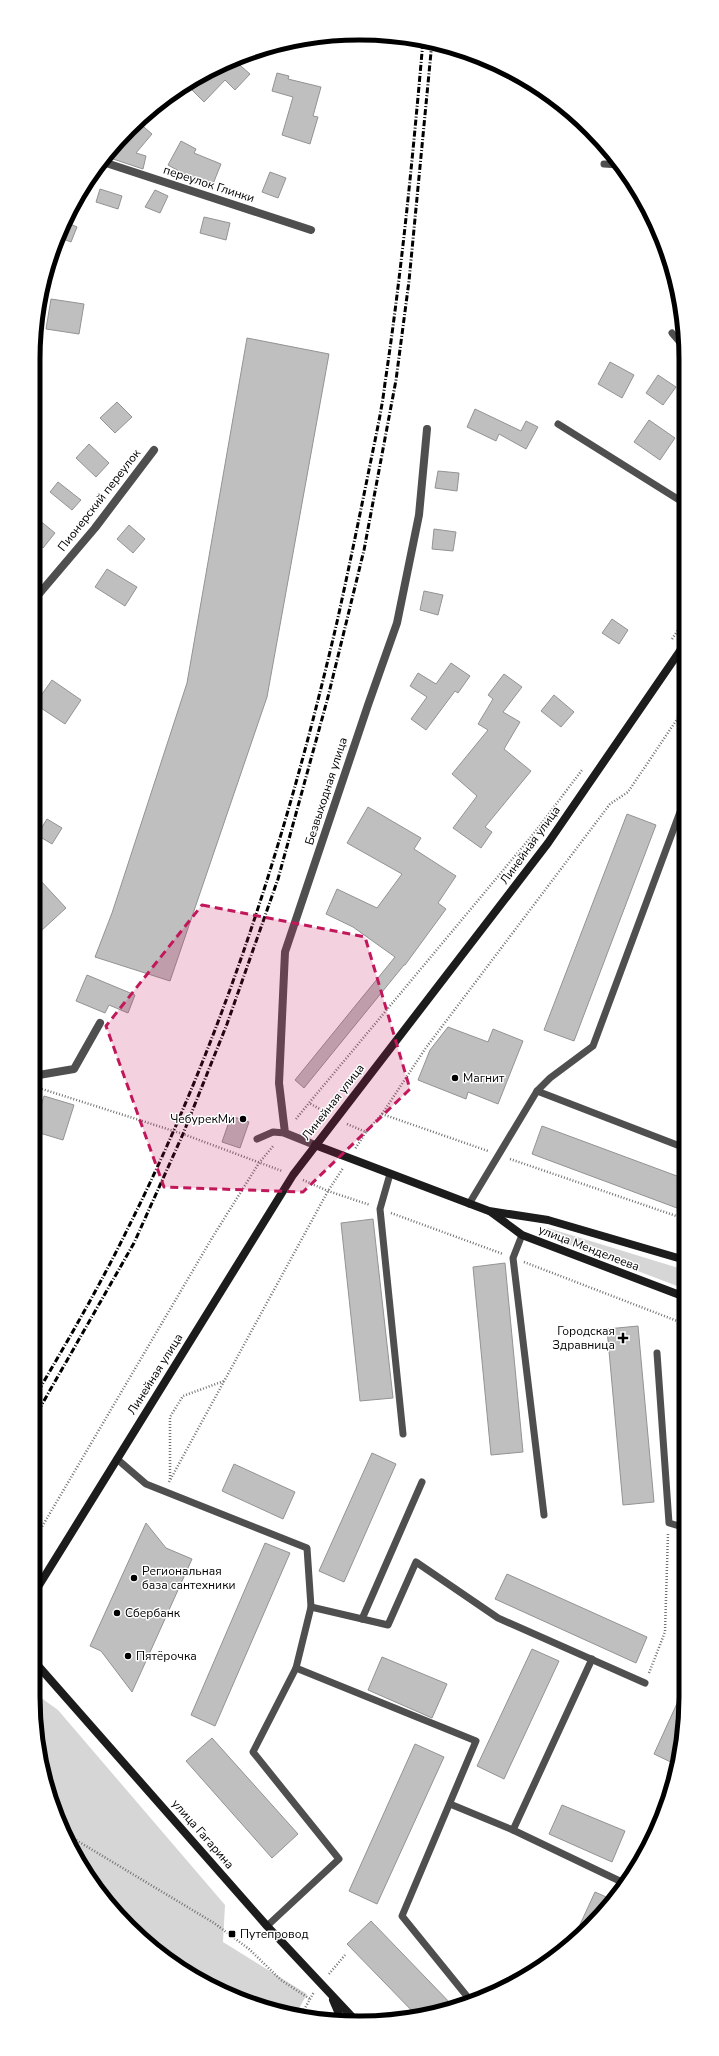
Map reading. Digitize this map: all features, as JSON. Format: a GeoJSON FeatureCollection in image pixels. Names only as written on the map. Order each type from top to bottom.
{"type":"FeatureCollection","features":[{"type":"Feature","properties":{"kind":"main road","name":"Линейная улица"},"geometry":{"type":"LineString","coordinates":[[40,1584],[293,1175],[335,1118],[548,843],[679,652]]}},
{"type":"Feature","properties":{"kind":"main road","name":"улица Менделеева"},"geometry":{"type":"LineString","coordinates":[[315,1145],[348,1159],[489,1211],[548,1220],[679,1258]]}},
{"type":"Feature","properties":{"kind":"main road","name":"улица Менделеева"},"geometry":{"type":"LineString","coordinates":[[489,1211],[522,1235],[679,1295]]}},
{"type":"Feature","properties":{"kind":"main road","name":"улица Гагарина"},"geometry":{"type":"LineString","coordinates":[[40,1668],[267,1926],[350,2016]]}},
{"type":"Feature","properties":{"kind":"main road"},"geometry":{"type":"LineString","coordinates":[[331,1995],[339,2015]]}},
{"type":"Feature","properties":{"kind":"street","name":"переулок Глинки"},"geometry":{"type":"LineString","coordinates":[[107,163],[311,230]]}},
{"type":"Feature","properties":{"kind":"street","name":"Безвыходная улица"},"geometry":{"type":"LineString","coordinates":[[285,1133],[279,1083],[285,952],[397,623],[419,515],[427,428]]}},
{"type":"Feature","properties":{"kind":"street","name":"Пионерский переулок"},"geometry":{"type":"LineString","coordinates":[[40,593],[95,528],[154,450]]}},
{"type":"Feature","properties":{"kind":"street"},"geometry":{"type":"LineString","coordinates":[[40,1075],[74,1069],[100,1023]]}},
{"type":"Feature","properties":{"kind":"street"},"geometry":{"type":"LineString","coordinates":[[285,1133],[315,1145]]}},
{"type":"Feature","properties":{"kind":"lane"},"geometry":{"type":"LineString","coordinates":[[604,164],[612,164]]}},
{"type":"Feature","properties":{"kind":"lane"},"geometry":{"type":"LineString","coordinates":[[672,333],[678,340]]}},
{"type":"Feature","properties":{"kind":"lane"},"geometry":{"type":"LineString","coordinates":[[558,424],[679,500]]}},
{"type":"Feature","properties":{"kind":"lane"},"geometry":{"type":"LineString","coordinates":[[469,1204],[537,1091],[550,1078],[593,1046],[679,815]]}},
{"type":"Feature","properties":{"kind":"lane"},"geometry":{"type":"LineString","coordinates":[[537,1091],[679,1146]]}},
{"type":"Feature","properties":{"kind":"lane"},"geometry":{"type":"LineString","coordinates":[[256,1139],[273,1132],[285,1133]]}},
{"type":"Feature","properties":{"kind":"lane"},"geometry":{"type":"LineString","coordinates":[[390,1174],[380,1209],[403,1434]]}},
{"type":"Feature","properties":{"kind":"lane"},"geometry":{"type":"LineString","coordinates":[[522,1235],[513,1258],[544,1515]]}},
{"type":"Feature","properties":{"kind":"lane"},"geometry":{"type":"LineString","coordinates":[[657,1352],[669,1522],[679,1526]]}},
{"type":"Feature","properties":{"kind":"lane"},"geometry":{"type":"LineString","coordinates":[[117,1459],[146,1484],[307,1548],[311,1607],[296,1668],[253,1752],[339,1859],[267,1926]]}},
{"type":"Feature","properties":{"kind":"lane"},"geometry":{"type":"LineString","coordinates":[[362,1619],[422,1482]]}},
{"type":"Feature","properties":{"kind":"lane"},"geometry":{"type":"LineString","coordinates":[[311,1607],[388,1625],[416,1562],[498,1618],[645,1683]]}},
{"type":"Feature","properties":{"kind":"lane"},"geometry":{"type":"LineString","coordinates":[[513,1830],[592,1659]]}},
{"type":"Feature","properties":{"kind":"lane"},"geometry":{"type":"LineString","coordinates":[[296,1668],[476,1741],[402,1916],[468,1997]]}},
{"type":"Feature","properties":{"kind":"lane"},"geometry":{"type":"LineString","coordinates":[[450,1804],[513,1830],[620,1881]]}},
{"type":"Feature","properties":{"kind":"path"},"geometry":{"type":"LineString","coordinates":[[671,640],[679,628]]}},
{"type":"Feature","properties":{"kind":"path"},"geometry":{"type":"LineString","coordinates":[[164,1491],[328,1191],[348,1159],[366,1132],[382,1114],[425,1049],[605,810],[610,804],[628,792],[679,716]]}},
{"type":"Feature","properties":{"kind":"path"},"geometry":{"type":"LineString","coordinates":[[366,1132],[335,1118],[309,1103],[535,832],[583,769]]}},
{"type":"Feature","properties":{"kind":"path"},"geometry":{"type":"LineString","coordinates":[[40,1088],[183,1134],[259,1163],[212,1238],[40,1530]]}},
{"type":"Feature","properties":{"kind":"path"},"geometry":{"type":"LineString","coordinates":[[382,1114],[679,1217]]}},
{"type":"Feature","properties":{"kind":"path"},"geometry":{"type":"LineString","coordinates":[[170,1479],[170,1417],[183,1396],[224,1381]]}},
{"type":"Feature","properties":{"kind":"path"},"geometry":{"type":"LineString","coordinates":[[645,1683],[666,1632],[669,1522]]}},
{"type":"Feature","properties":{"kind":"path"},"geometry":{"type":"LineString","coordinates":[[73,1838],[214,1923],[243,1944],[280,1980],[310,1999],[303,2011]]}},
{"type":"Feature","properties":{"kind":"highlighted area"},"geometry":{"type":"Polygon","coordinates":[[[202,905],[365,937],[410,1089],[303,1192],[164,1187],[106,1026],[202,905]]]}},
{"type":"Feature","properties":{"kind":"shaded area"},"geometry":{"type":"Polygon","coordinates":[[[544,1228],[548,1228],[679,1268],[679,1287],[543,1235],[541,1231],[544,1228]]]}},
{"type":"Feature","properties":{"kind":"shaded area"},"geometry":{"type":"Polygon","coordinates":[[[40,1697],[58,1710],[225,1905],[223,1942],[307,1994],[298,2010],[237,1992],[200,1973],[165,1950],[149,1937],[119,1907],[94,1874],[64,1819],[46,1759],[40,1697]]]}},
{"type":"Feature","properties":{"kind":"building"},"geometry":{"type":"Polygon","coordinates":[[[238,64],[250,74],[235,90],[225,80],[204,102],[191,89],[238,64]]]}},
{"type":"Feature","properties":{"kind":"building"},"geometry":{"type":"Polygon","coordinates":[[[277,73],[289,76],[288,79],[321,87],[313,116],[318,117],[310,144],[282,135],[293,97],[272,91],[277,73]]]}},
{"type":"Feature","properties":{"kind":"building"},"geometry":{"type":"Polygon","coordinates":[[[142,126],[152,134],[136,153],[146,156],[143,169],[113,159],[119,149],[142,126]]]}},
{"type":"Feature","properties":{"kind":"building"},"geometry":{"type":"Polygon","coordinates":[[[181,141],[196,149],[194,153],[221,164],[211,189],[168,165],[181,141]]]}},
{"type":"Feature","properties":{"kind":"building"},"geometry":{"type":"Polygon","coordinates":[[[270,172],[286,178],[278,198],[262,192],[270,172]]]}},
{"type":"Feature","properties":{"kind":"building"},"geometry":{"type":"Polygon","coordinates":[[[100,189],[122,196],[118,209],[96,202],[100,189]]]}},
{"type":"Feature","properties":{"kind":"building"},"geometry":{"type":"Polygon","coordinates":[[[155,190],[168,196],[160,213],[145,207],[155,190]]]}},
{"type":"Feature","properties":{"kind":"building"},"geometry":{"type":"Polygon","coordinates":[[[204,217],[230,223],[226,240],[200,233],[204,217]]]}},
{"type":"Feature","properties":{"kind":"building"},"geometry":{"type":"Polygon","coordinates":[[[70,224],[77,227],[71,242],[63,239],[70,224]]]}},
{"type":"Feature","properties":{"kind":"building"},"geometry":{"type":"Polygon","coordinates":[[[51,299],[84,304],[79,334],[46,329],[51,299]]]}},
{"type":"Feature","properties":{"kind":"building"},"geometry":{"type":"Polygon","coordinates":[[[247,338],[329,354],[267,697],[170,981],[95,957],[112,913],[187,683],[247,338]]]}},
{"type":"Feature","properties":{"kind":"building"},"geometry":{"type":"Polygon","coordinates":[[[610,362],[634,375],[622,398],[598,384],[610,362]]]}},
{"type":"Feature","properties":{"kind":"building"},"geometry":{"type":"Polygon","coordinates":[[[658,375],[676,387],[663,405],[646,393],[658,375]]]}},
{"type":"Feature","properties":{"kind":"building"},"geometry":{"type":"Polygon","coordinates":[[[117,402],[132,417],[115,433],[100,418],[117,402]]]}},
{"type":"Feature","properties":{"kind":"building"},"geometry":{"type":"Polygon","coordinates":[[[475,409],[521,431],[526,421],[538,427],[526,449],[499,434],[496,441],[467,427],[475,409]]]}},
{"type":"Feature","properties":{"kind":"building"},"geometry":{"type":"Polygon","coordinates":[[[649,420],[675,438],[660,460],[634,442],[649,420]]]}},
{"type":"Feature","properties":{"kind":"building"},"geometry":{"type":"Polygon","coordinates":[[[89,444],[109,463],[96,477],[76,458],[89,444]]]}},
{"type":"Feature","properties":{"kind":"building"},"geometry":{"type":"Polygon","coordinates":[[[438,471],[459,473],[457,491],[435,488],[438,471]]]}},
{"type":"Feature","properties":{"kind":"building"},"geometry":{"type":"Polygon","coordinates":[[[58,482],[81,500],[72,510],[50,492],[58,482]]]}},
{"type":"Feature","properties":{"kind":"building"},"geometry":{"type":"Polygon","coordinates":[[[40,521],[55,533],[43,548],[40,545],[40,521]]]}},
{"type":"Feature","properties":{"kind":"building"},"geometry":{"type":"Polygon","coordinates":[[[129,525],[145,539],[133,553],[117,539],[129,525]]]}},
{"type":"Feature","properties":{"kind":"building"},"geometry":{"type":"Polygon","coordinates":[[[434,529],[456,532],[453,551],[432,549],[434,529]]]}},
{"type":"Feature","properties":{"kind":"building"},"geometry":{"type":"Polygon","coordinates":[[[107,569],[137,587],[125,606],[95,587],[107,569]]]}},
{"type":"Feature","properties":{"kind":"building"},"geometry":{"type":"Polygon","coordinates":[[[424,591],[443,595],[438,615],[420,610],[424,591]]]}},
{"type":"Feature","properties":{"kind":"building"},"geometry":{"type":"Polygon","coordinates":[[[612,619],[628,630],[619,644],[602,633],[612,619]]]}},
{"type":"Feature","properties":{"kind":"building"},"geometry":{"type":"Polygon","coordinates":[[[451,663],[470,676],[458,693],[455,691],[426,730],[411,719],[427,697],[410,686],[418,673],[436,684],[451,663]]]}},
{"type":"Feature","properties":{"kind":"building"},"geometry":{"type":"Polygon","coordinates":[[[504,674],[522,687],[503,712],[520,722],[504,749],[531,771],[485,827],[492,832],[481,848],[453,828],[477,796],[452,774],[488,730],[478,724],[493,699],[488,695],[504,674]]]}},
{"type":"Feature","properties":{"kind":"building"},"geometry":{"type":"Polygon","coordinates":[[[52,680],[81,700],[65,724],[40,707],[40,697],[52,680]]]}},
{"type":"Feature","properties":{"kind":"building"},"geometry":{"type":"Polygon","coordinates":[[[554,695],[574,712],[561,727],[541,711],[554,695]]]}},
{"type":"Feature","properties":{"kind":"building"},"geometry":{"type":"Polygon","coordinates":[[[368,807],[421,838],[414,849],[456,876],[438,903],[446,909],[405,965],[304,1088],[295,1080],[395,957],[353,927],[326,914],[337,889],[377,908],[402,874],[347,843],[368,807]]]}},
{"type":"Feature","properties":{"kind":"building"},"geometry":{"type":"Polygon","coordinates":[[[627,814],[656,825],[574,1041],[544,1030],[627,814]]]}},
{"type":"Feature","properties":{"kind":"building"},"geometry":{"type":"Polygon","coordinates":[[[47,819],[62,828],[52,844],[40,837],[40,830],[47,819]]]}},
{"type":"Feature","properties":{"kind":"building"},"geometry":{"type":"Polygon","coordinates":[[[40,880],[66,908],[41,931],[40,930],[40,880]]]}},
{"type":"Feature","properties":{"kind":"building"},"geometry":{"type":"Polygon","coordinates":[[[87,975],[135,995],[128,1013],[109,1005],[105,1013],[76,1001],[87,975]]]}},
{"type":"Feature","properties":{"kind":"building"},"geometry":{"type":"Polygon","coordinates":[[[448,1027],[488,1042],[493,1029],[523,1041],[498,1104],[468,1092],[466,1099],[418,1080],[430,1050],[448,1027]]]}},
{"type":"Feature","properties":{"kind":"building"},"geometry":{"type":"Polygon","coordinates":[[[44,1096],[74,1105],[63,1140],[40,1133],[40,1109],[44,1096]]]}},
{"type":"Feature","properties":{"kind":"building"},"geometry":{"type":"Polygon","coordinates":[[[231,1116],[249,1122],[240,1148],[222,1142],[231,1116]]]}},
{"type":"Feature","properties":{"kind":"building"},"geometry":{"type":"Polygon","coordinates":[[[542,1126],[679,1177],[679,1209],[532,1154],[542,1126]]]}},
{"type":"Feature","properties":{"kind":"building"},"geometry":{"type":"Polygon","coordinates":[[[373,1219],[393,1398],[360,1401],[341,1223],[373,1219]]]}},
{"type":"Feature","properties":{"kind":"building"},"geometry":{"type":"Polygon","coordinates":[[[505,1263],[523,1452],[491,1455],[473,1267],[505,1263]]]}},
{"type":"Feature","properties":{"kind":"building"},"geometry":{"type":"Polygon","coordinates":[[[638,1326],[654,1502],[623,1505],[607,1329],[638,1326]]]}},
{"type":"Feature","properties":{"kind":"building"},"geometry":{"type":"Polygon","coordinates":[[[372,1453],[396,1464],[344,1582],[319,1571],[372,1453]]]}},
{"type":"Feature","properties":{"kind":"building"},"geometry":{"type":"Polygon","coordinates":[[[234,1464],[295,1492],[283,1519],[222,1491],[234,1464]]]}},
{"type":"Feature","properties":{"kind":"building"},"geometry":{"type":"Polygon","coordinates":[[[146,1523],[166,1548],[192,1559],[132,1692],[101,1651],[90,1646],[146,1523]]]}},
{"type":"Feature","properties":{"kind":"building"},"geometry":{"type":"Polygon","coordinates":[[[265,1543],[290,1553],[215,1726],[191,1715],[265,1543]]]}},
{"type":"Feature","properties":{"kind":"building"},"geometry":{"type":"Polygon","coordinates":[[[507,1574],[647,1637],[636,1663],[495,1599],[507,1574]]]}},
{"type":"Feature","properties":{"kind":"building"},"geometry":{"type":"Polygon","coordinates":[[[532,1649],[559,1661],[504,1779],[477,1766],[532,1649]]]}},
{"type":"Feature","properties":{"kind":"building"},"geometry":{"type":"Polygon","coordinates":[[[382,1657],[447,1684],[432,1718],[368,1690],[382,1657]]]}},
{"type":"Feature","properties":{"kind":"building"},"geometry":{"type":"Polygon","coordinates":[[[679,1699],[676,1738],[672,1763],[654,1754],[679,1699]]]}},
{"type":"Feature","properties":{"kind":"building"},"geometry":{"type":"Polygon","coordinates":[[[212,1738],[298,1834],[272,1858],[186,1761],[212,1738]]]}},
{"type":"Feature","properties":{"kind":"building"},"geometry":{"type":"Polygon","coordinates":[[[415,1744],[444,1757],[377,1904],[349,1891],[415,1744]]]}},
{"type":"Feature","properties":{"kind":"building"},"geometry":{"type":"Polygon","coordinates":[[[562,1805],[625,1831],[612,1862],[549,1834],[562,1805]]]}},
{"type":"Feature","properties":{"kind":"building"},"geometry":{"type":"Polygon","coordinates":[[[595,1892],[608,1898],[600,1907],[578,1929],[595,1892]]]}},
{"type":"Feature","properties":{"kind":"building"},"geometry":{"type":"Polygon","coordinates":[[[371,1921],[450,2003],[412,2011],[347,1944],[371,1921]]]}},
{"type":"Feature","properties":{"kind":"railway"},"geometry":{"type":"LineString","coordinates":[[40,1388],[119,1246],[164,1152],[196,1079],[225,1004],[251,929],[298,776],[337,622],[377,432],[402,255],[423,46]]}},
{"type":"Feature","properties":{"kind":"railway"},"geometry":{"type":"LineString","coordinates":[[40,1408],[134,1243],[183,1134],[227,1024],[278,879],[328,697],[364,550],[396,380],[409,281],[431,48]]}},
{"type":"Feature","properties":{"kind":"place","name":"Магнит"},"geometry":{"type":"Point","coordinates":[455,1078]}},
{"type":"Feature","properties":{"kind":"place","name":"ЧебурекМи"},"geometry":{"type":"Point","coordinates":[243,1119]}},
{"type":"Feature","properties":{"kind":"place","name":"Городская Здравница"},"geometry":{"type":"Point","coordinates":[623,1338]}},
{"type":"Feature","properties":{"kind":"place","name":"Региональная база сантехники"},"geometry":{"type":"Point","coordinates":[134,1578]}},
{"type":"Feature","properties":{"kind":"place","name":"Сбербанк"},"geometry":{"type":"Point","coordinates":[117,1613]}},
{"type":"Feature","properties":{"kind":"place","name":"Пятёрочка"},"geometry":{"type":"Point","coordinates":[128,1656]}},
{"type":"Feature","properties":{"kind":"place","name":"Путепровод"},"geometry":{"type":"Point","coordinates":[232,1934]}}]}
